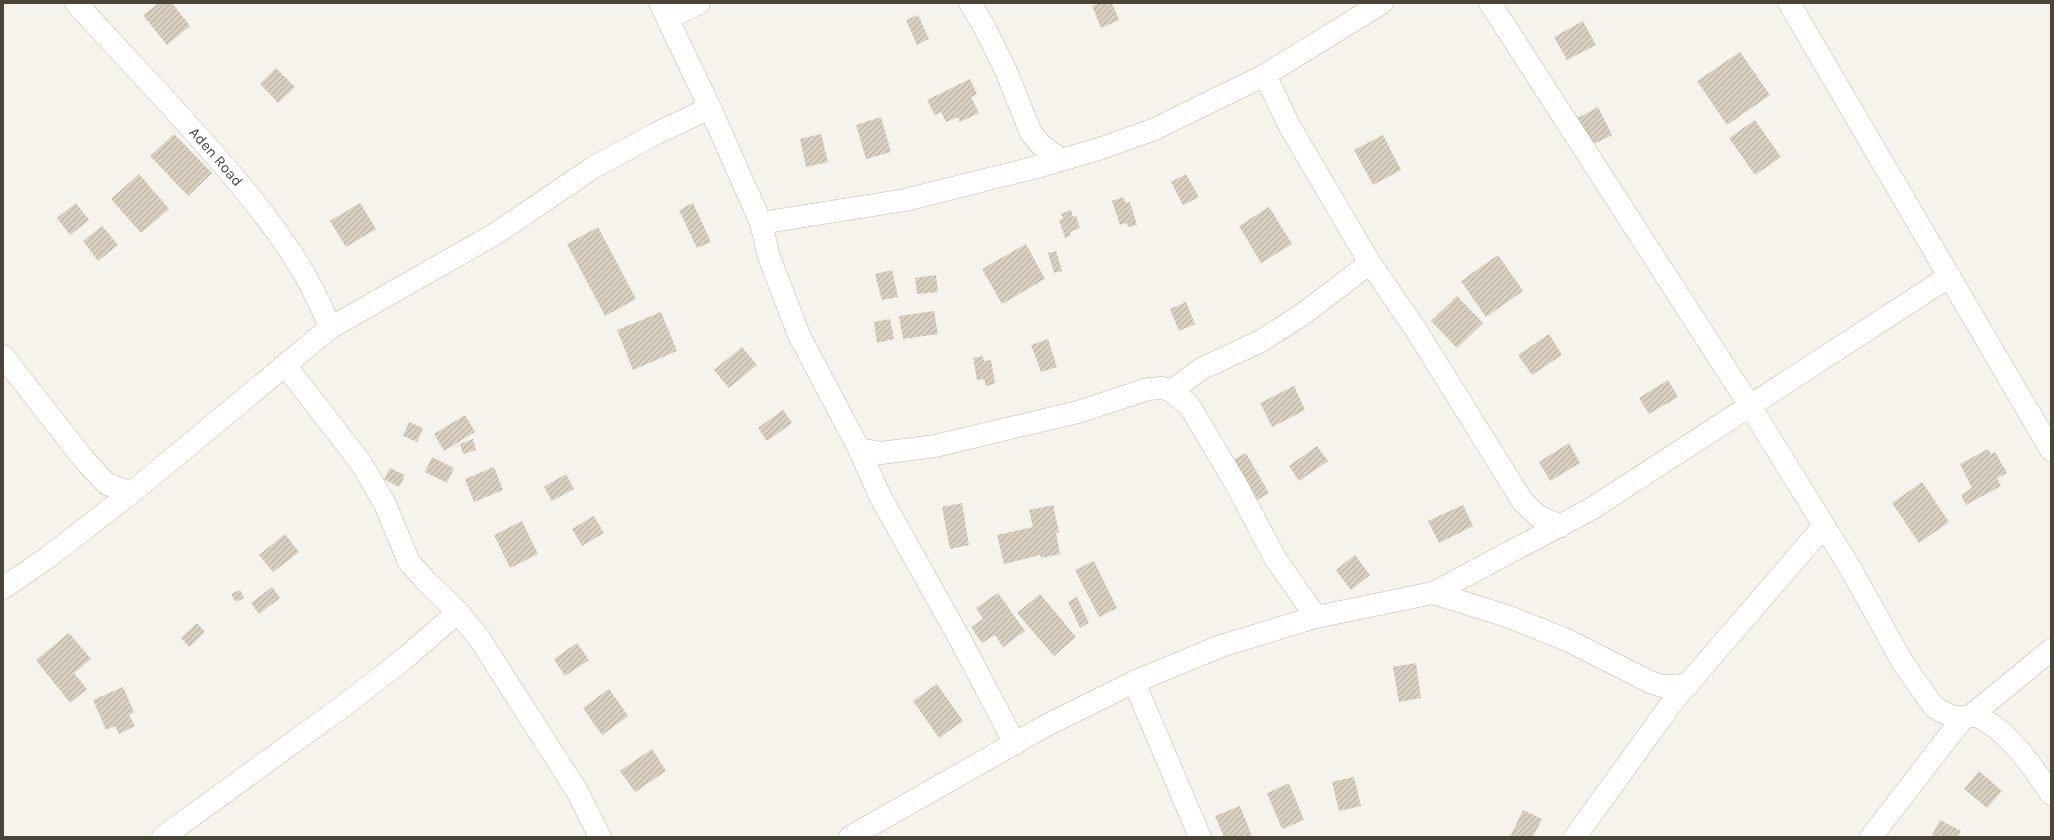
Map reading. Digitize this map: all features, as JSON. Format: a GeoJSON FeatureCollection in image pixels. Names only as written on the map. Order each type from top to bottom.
{"type":"FeatureCollection","features":[{"type":"Feature","properties":{"kind":"street","name":"Aden Road"},"geometry":{"type":"LineString","coordinates":[[76,3],[150,81],[262,211],[320,302],[330,328]]}},
{"type":"Feature","properties":{"kind":"street"},"geometry":{"type":"LineString","coordinates":[[699,3],[664,10],[710,108],[761,223],[769,257],[799,335],[859,449],[881,498],[961,641],[1015,744]]}},
{"type":"Feature","properties":{"kind":"street"},"geometry":{"type":"LineString","coordinates":[[970,3],[985,28],[1006,71],[1031,133],[1042,146],[1062,160]]}},
{"type":"Feature","properties":{"kind":"street"},"geometry":{"type":"LineString","coordinates":[[1490,3],[1750,406],[1849,566],[1903,663],[1934,707],[1953,717],[1968,716],[1987,720],[2002,731],[2020,750],[2051,794]]}},
{"type":"Feature","properties":{"kind":"street"},"geometry":{"type":"LineString","coordinates":[[1790,3],[2049,442]]}},
{"type":"Feature","properties":{"kind":"street"},"geometry":{"type":"LineString","coordinates":[[761,223],[905,200],[1099,150],[1154,129],[1266,75],[1378,4]]}},
{"type":"Feature","properties":{"kind":"street"},"geometry":{"type":"LineString","coordinates":[[1266,75],[1290,126],[1370,263],[1416,330],[1523,502],[1538,516],[1561,526]]}},
{"type":"Feature","properties":{"kind":"street"},"geometry":{"type":"LineString","coordinates":[[3,588],[47,558],[131,493],[330,328],[495,234],[594,167],[657,133],[710,108]]}},
{"type":"Feature","properties":{"kind":"street"},"geometry":{"type":"LineString","coordinates":[[1172,391],[1200,369],[1260,341],[1285,326],[1370,263]]}},
{"type":"Feature","properties":{"kind":"street"},"geometry":{"type":"LineString","coordinates":[[850,837],[1047,725],[1134,682],[1221,646],[1316,617],[1433,593],[1561,526],[1622,489],[1950,276]]}},
{"type":"Feature","properties":{"kind":"street"},"geometry":{"type":"LineString","coordinates":[[3,356],[85,461],[106,484],[131,493]]}},
{"type":"Feature","properties":{"kind":"street"},"geometry":{"type":"LineString","coordinates":[[285,365],[361,463],[385,504],[409,562],[458,612],[479,638],[577,791],[600,837]]}},
{"type":"Feature","properties":{"kind":"street"},"geometry":{"type":"LineString","coordinates":[[859,449],[881,453],[935,446],[1078,412],[1148,389],[1163,388],[1172,391],[1189,405],[1237,486],[1275,558],[1316,617]]}},
{"type":"Feature","properties":{"kind":"street"},"geometry":{"type":"LineString","coordinates":[[1575,837],[1674,700],[1824,526]]}},
{"type":"Feature","properties":{"kind":"street"},"geometry":{"type":"LineString","coordinates":[[1433,593],[1507,616],[1567,640],[1650,682],[1662,686],[1688,685]]}},
{"type":"Feature","properties":{"kind":"street"},"geometry":{"type":"LineString","coordinates":[[163,837],[346,704],[404,659],[458,612]]}},
{"type":"Feature","properties":{"kind":"street"},"geometry":{"type":"LineString","coordinates":[[1871,837],[1968,716],[2051,650]]}},
{"type":"Feature","properties":{"kind":"street"},"geometry":{"type":"LineString","coordinates":[[1134,682],[1200,837]]}},
{"type":"Feature","properties":{"kind":"building"},"geometry":{"type":"Polygon","coordinates":[[[159,3],[172,3],[190,26],[167,45],[143,15],[159,3]]]}},
{"type":"Feature","properties":{"kind":"building"},"geometry":{"type":"Polygon","coordinates":[[[1100,3],[1112,3],[1119,20],[1101,28],[1092,6],[1100,3]]]}},
{"type":"Feature","properties":{"kind":"building"},"geometry":{"type":"Polygon","coordinates":[[[918,15],[929,39],[917,45],[906,20],[918,15]]]}},
{"type":"Feature","properties":{"kind":"building"},"geometry":{"type":"Polygon","coordinates":[[[1583,21],[1596,45],[1567,60],[1554,37],[1583,21]]]}},
{"type":"Feature","properties":{"kind":"building"},"geometry":{"type":"Polygon","coordinates":[[[1740,52],[1770,95],[1727,125],[1697,81],[1740,52]]]}},
{"type":"Feature","properties":{"kind":"building"},"geometry":{"type":"Polygon","coordinates":[[[276,68],[295,87],[278,103],[260,84],[276,68]]]}},
{"type":"Feature","properties":{"kind":"building"},"geometry":{"type":"Polygon","coordinates":[[[970,79],[977,94],[971,97],[979,113],[960,122],[958,117],[946,122],[941,112],[935,115],[927,100],[970,79]]]}},
{"type":"Feature","properties":{"kind":"building"},"geometry":{"type":"Polygon","coordinates":[[[1598,107],[1612,135],[1590,146],[1576,119],[1598,107]]]}},
{"type":"Feature","properties":{"kind":"building"},"geometry":{"type":"Polygon","coordinates":[[[881,117],[891,152],[866,159],[856,125],[881,117]]]}},
{"type":"Feature","properties":{"kind":"building"},"geometry":{"type":"Polygon","coordinates":[[[1755,120],[1781,157],[1755,175],[1729,138],[1755,120]]]}},
{"type":"Feature","properties":{"kind":"building"},"geometry":{"type":"Polygon","coordinates":[[[174,134],[212,173],[188,196],[150,156],[174,134]]]}},
{"type":"Feature","properties":{"kind":"building"},"geometry":{"type":"Polygon","coordinates":[[[821,134],[828,162],[806,167],[800,139],[821,134]]]}},
{"type":"Feature","properties":{"kind":"building"},"geometry":{"type":"Polygon","coordinates":[[[1383,135],[1401,170],[1373,185],[1354,150],[1383,135]]]}},
{"type":"Feature","properties":{"kind":"building"},"geometry":{"type":"Polygon","coordinates":[[[139,174],[169,209],[141,233],[111,199],[139,174]]]}},
{"type":"Feature","properties":{"kind":"building"},"geometry":{"type":"Polygon","coordinates":[[[1186,174],[1199,197],[1183,205],[1171,182],[1186,174]]]}},
{"type":"Feature","properties":{"kind":"building"},"geometry":{"type":"Polygon","coordinates":[[[1124,197],[1125,203],[1130,202],[1137,225],[1128,227],[1127,223],[1120,225],[1112,201],[1124,197]]]}},
{"type":"Feature","properties":{"kind":"building"},"geometry":{"type":"Polygon","coordinates":[[[76,203],[89,220],[70,235],[57,218],[76,203]]]}},
{"type":"Feature","properties":{"kind":"building"},"geometry":{"type":"Polygon","coordinates":[[[360,203],[376,229],[346,247],[330,221],[360,203]]]}},
{"type":"Feature","properties":{"kind":"building"},"geometry":{"type":"Polygon","coordinates":[[[693,203],[711,242],[697,248],[679,210],[693,203]]]}},
{"type":"Feature","properties":{"kind":"building"},"geometry":{"type":"Polygon","coordinates":[[[1269,207],[1292,244],[1261,263],[1239,226],[1269,207]]]}},
{"type":"Feature","properties":{"kind":"building"},"geometry":{"type":"Polygon","coordinates":[[[1071,210],[1073,217],[1076,216],[1080,228],[1070,232],[1071,235],[1065,238],[1059,220],[1063,219],[1061,214],[1071,210]]]}},
{"type":"Feature","properties":{"kind":"building"},"geometry":{"type":"Polygon","coordinates":[[[102,226],[118,245],[98,261],[83,241],[102,226]]]}},
{"type":"Feature","properties":{"kind":"building"},"geometry":{"type":"Polygon","coordinates":[[[598,227],[636,299],[605,316],[567,244],[598,227]]]}},
{"type":"Feature","properties":{"kind":"building"},"geometry":{"type":"Polygon","coordinates":[[[1026,244],[1045,279],[1002,304],[982,269],[1026,244]]]}},
{"type":"Feature","properties":{"kind":"building"},"geometry":{"type":"Polygon","coordinates":[[[1056,251],[1062,271],[1054,273],[1048,253],[1056,251]]]}},
{"type":"Feature","properties":{"kind":"building"},"geometry":{"type":"Polygon","coordinates":[[[1498,255],[1523,291],[1486,317],[1461,281],[1498,255]]]}},
{"type":"Feature","properties":{"kind":"building"},"geometry":{"type":"Polygon","coordinates":[[[892,270],[898,297],[882,300],[875,274],[892,270]]]}},
{"type":"Feature","properties":{"kind":"building"},"geometry":{"type":"Polygon","coordinates":[[[936,275],[938,292],[917,294],[915,278],[936,275]]]}},
{"type":"Feature","properties":{"kind":"building"},"geometry":{"type":"Polygon","coordinates":[[[1457,296],[1483,323],[1457,348],[1431,321],[1457,296]]]}},
{"type":"Feature","properties":{"kind":"building"},"geometry":{"type":"Polygon","coordinates":[[[1186,302],[1195,324],[1179,331],[1170,309],[1186,302]]]}},
{"type":"Feature","properties":{"kind":"building"},"geometry":{"type":"Polygon","coordinates":[[[934,311],[938,334],[903,339],[899,316],[934,311]]]}},
{"type":"Feature","properties":{"kind":"building"},"geometry":{"type":"Polygon","coordinates":[[[661,312],[677,351],[633,370],[617,330],[661,312]]]}},
{"type":"Feature","properties":{"kind":"building"},"geometry":{"type":"Polygon","coordinates":[[[890,319],[894,339],[877,343],[874,322],[890,319]]]}},
{"type":"Feature","properties":{"kind":"building"},"geometry":{"type":"Polygon","coordinates":[[[1549,334],[1562,355],[1532,375],[1518,355],[1549,334]]]}},
{"type":"Feature","properties":{"kind":"building"},"geometry":{"type":"Polygon","coordinates":[[[1048,339],[1057,367],[1041,372],[1031,345],[1048,339]]]}},
{"type":"Feature","properties":{"kind":"building"},"geometry":{"type":"Polygon","coordinates":[[[742,347],[757,365],[729,388],[714,370],[742,347]]]}},
{"type":"Feature","properties":{"kind":"building"},"geometry":{"type":"Polygon","coordinates":[[[983,356],[984,361],[991,360],[995,384],[986,386],[984,379],[977,380],[973,358],[983,356]]]}},
{"type":"Feature","properties":{"kind":"building"},"geometry":{"type":"Polygon","coordinates":[[[1668,380],[1678,397],[1649,414],[1639,398],[1668,380]]]}},
{"type":"Feature","properties":{"kind":"building"},"geometry":{"type":"Polygon","coordinates":[[[1294,386],[1305,410],[1272,427],[1260,403],[1294,386]]]}},
{"type":"Feature","properties":{"kind":"building"},"geometry":{"type":"Polygon","coordinates":[[[783,410],[792,423],[767,441],[758,428],[783,410]]]}},
{"type":"Feature","properties":{"kind":"building"},"geometry":{"type":"Polygon","coordinates":[[[465,415],[475,432],[444,451],[434,434],[465,415]]]}},
{"type":"Feature","properties":{"kind":"building"},"geometry":{"type":"Polygon","coordinates":[[[409,422],[423,428],[417,442],[403,436],[409,422]]]}},
{"type":"Feature","properties":{"kind":"building"},"geometry":{"type":"Polygon","coordinates":[[[473,439],[476,450],[463,454],[460,444],[473,439]]]}},
{"type":"Feature","properties":{"kind":"building"},"geometry":{"type":"Polygon","coordinates":[[[1569,443],[1580,463],[1550,481],[1539,462],[1569,443]]]}},
{"type":"Feature","properties":{"kind":"building"},"geometry":{"type":"Polygon","coordinates":[[[1317,446],[1328,461],[1299,481],[1289,466],[1317,446]]]}},
{"type":"Feature","properties":{"kind":"building"},"geometry":{"type":"Polygon","coordinates":[[[1988,449],[1991,454],[1995,452],[2007,473],[1997,478],[2001,486],[1966,505],[1961,495],[1972,488],[1960,464],[1988,449]]]}},
{"type":"Feature","properties":{"kind":"building"},"geometry":{"type":"Polygon","coordinates":[[[1246,453],[1269,493],[1252,503],[1229,462],[1246,453]]]}},
{"type":"Feature","properties":{"kind":"building"},"geometry":{"type":"Polygon","coordinates":[[[432,457],[454,468],[447,483],[425,472],[432,457]]]}},
{"type":"Feature","properties":{"kind":"building"},"geometry":{"type":"Polygon","coordinates":[[[494,467],[503,490],[474,502],[465,479],[494,467]]]}},
{"type":"Feature","properties":{"kind":"building"},"geometry":{"type":"Polygon","coordinates":[[[390,468],[405,475],[399,487],[384,479],[390,468]]]}},
{"type":"Feature","properties":{"kind":"building"},"geometry":{"type":"Polygon","coordinates":[[[566,474],[574,489],[552,501],[544,487],[566,474]]]}},
{"type":"Feature","properties":{"kind":"building"},"geometry":{"type":"Polygon","coordinates":[[[1922,482],[1949,522],[1919,543],[1892,503],[1922,482]]]}},
{"type":"Feature","properties":{"kind":"building"},"geometry":{"type":"Polygon","coordinates":[[[962,503],[969,545],[950,549],[942,507],[962,503]]]}},
{"type":"Feature","properties":{"kind":"building"},"geometry":{"type":"Polygon","coordinates":[[[1053,505],[1059,532],[1056,533],[1060,554],[1041,558],[1040,555],[1004,564],[997,535],[1033,527],[1029,510],[1053,505]]]}},
{"type":"Feature","properties":{"kind":"building"},"geometry":{"type":"Polygon","coordinates":[[[1463,505],[1473,526],[1439,543],[1428,521],[1463,505]]]}},
{"type":"Feature","properties":{"kind":"building"},"geometry":{"type":"Polygon","coordinates":[[[594,516],[604,533],[582,546],[572,529],[594,516]]]}},
{"type":"Feature","properties":{"kind":"building"},"geometry":{"type":"Polygon","coordinates":[[[522,521],[538,554],[510,568],[494,535],[522,521]]]}},
{"type":"Feature","properties":{"kind":"building"},"geometry":{"type":"Polygon","coordinates":[[[285,534],[299,552],[273,572],[259,555],[285,534]]]}},
{"type":"Feature","properties":{"kind":"building"},"geometry":{"type":"Polygon","coordinates":[[[1355,555],[1370,575],[1351,590],[1336,570],[1355,555]]]}},
{"type":"Feature","properties":{"kind":"building"},"geometry":{"type":"Polygon","coordinates":[[[1094,561],[1117,608],[1099,617],[1075,570],[1094,561]]]}},
{"type":"Feature","properties":{"kind":"building"},"geometry":{"type":"Polygon","coordinates":[[[272,587],[280,598],[259,614],[251,603],[272,587]]]}},
{"type":"Feature","properties":{"kind":"building"},"geometry":{"type":"Polygon","coordinates":[[[240,590],[244,598],[236,602],[231,594],[240,590]]]}},
{"type":"Feature","properties":{"kind":"building"},"geometry":{"type":"Polygon","coordinates":[[[998,593],[1025,631],[1003,647],[995,635],[982,643],[971,627],[983,619],[976,608],[998,593]]]}},
{"type":"Feature","properties":{"kind":"building"},"geometry":{"type":"Polygon","coordinates":[[[1040,594],[1076,637],[1054,656],[1017,613],[1040,594]]]}},
{"type":"Feature","properties":{"kind":"building"},"geometry":{"type":"Polygon","coordinates":[[[1077,597],[1089,623],[1080,628],[1068,602],[1077,597]]]}},
{"type":"Feature","properties":{"kind":"building"},"geometry":{"type":"Polygon","coordinates":[[[197,623],[205,632],[189,647],[181,638],[197,623]]]}},
{"type":"Feature","properties":{"kind":"building"},"geometry":{"type":"Polygon","coordinates":[[[69,633],[91,659],[74,673],[87,689],[70,703],[36,660],[69,633]]]}},
{"type":"Feature","properties":{"kind":"building"},"geometry":{"type":"Polygon","coordinates":[[[577,643],[589,660],[565,676],[554,659],[577,643]]]}},
{"type":"Feature","properties":{"kind":"building"},"geometry":{"type":"Polygon","coordinates":[[[1416,663],[1421,698],[1399,702],[1393,667],[1416,663]]]}},
{"type":"Feature","properties":{"kind":"building"},"geometry":{"type":"Polygon","coordinates":[[[937,684],[963,721],[939,738],[913,701],[937,684]]]}},
{"type":"Feature","properties":{"kind":"building"},"geometry":{"type":"Polygon","coordinates":[[[123,687],[134,712],[129,715],[135,726],[119,734],[115,726],[106,730],[93,700],[123,687]]]}},
{"type":"Feature","properties":{"kind":"building"},"geometry":{"type":"Polygon","coordinates":[[[609,689],[628,716],[602,735],[583,708],[609,689]]]}},
{"type":"Feature","properties":{"kind":"building"},"geometry":{"type":"Polygon","coordinates":[[[652,749],[666,771],[635,792],[620,771],[652,749]]]}},
{"type":"Feature","properties":{"kind":"building"},"geometry":{"type":"Polygon","coordinates":[[[1979,771],[2002,791],[1987,808],[1964,789],[1979,771]]]}},
{"type":"Feature","properties":{"kind":"building"},"geometry":{"type":"Polygon","coordinates":[[[1354,777],[1361,806],[1339,811],[1332,782],[1354,777]]]}},
{"type":"Feature","properties":{"kind":"building"},"geometry":{"type":"Polygon","coordinates":[[[1289,783],[1304,820],[1282,829],[1267,793],[1289,783]]]}},
{"type":"Feature","properties":{"kind":"building"},"geometry":{"type":"Polygon","coordinates":[[[1240,806],[1252,836],[1224,837],[1215,816],[1240,806]]]}},
{"type":"Feature","properties":{"kind":"building"},"geometry":{"type":"Polygon","coordinates":[[[1523,810],[1542,819],[1533,837],[1510,837],[1523,810]]]}},
{"type":"Feature","properties":{"kind":"building"},"geometry":{"type":"Polygon","coordinates":[[[1940,820],[1961,831],[1958,837],[1931,837],[1940,820]]]}}]}
